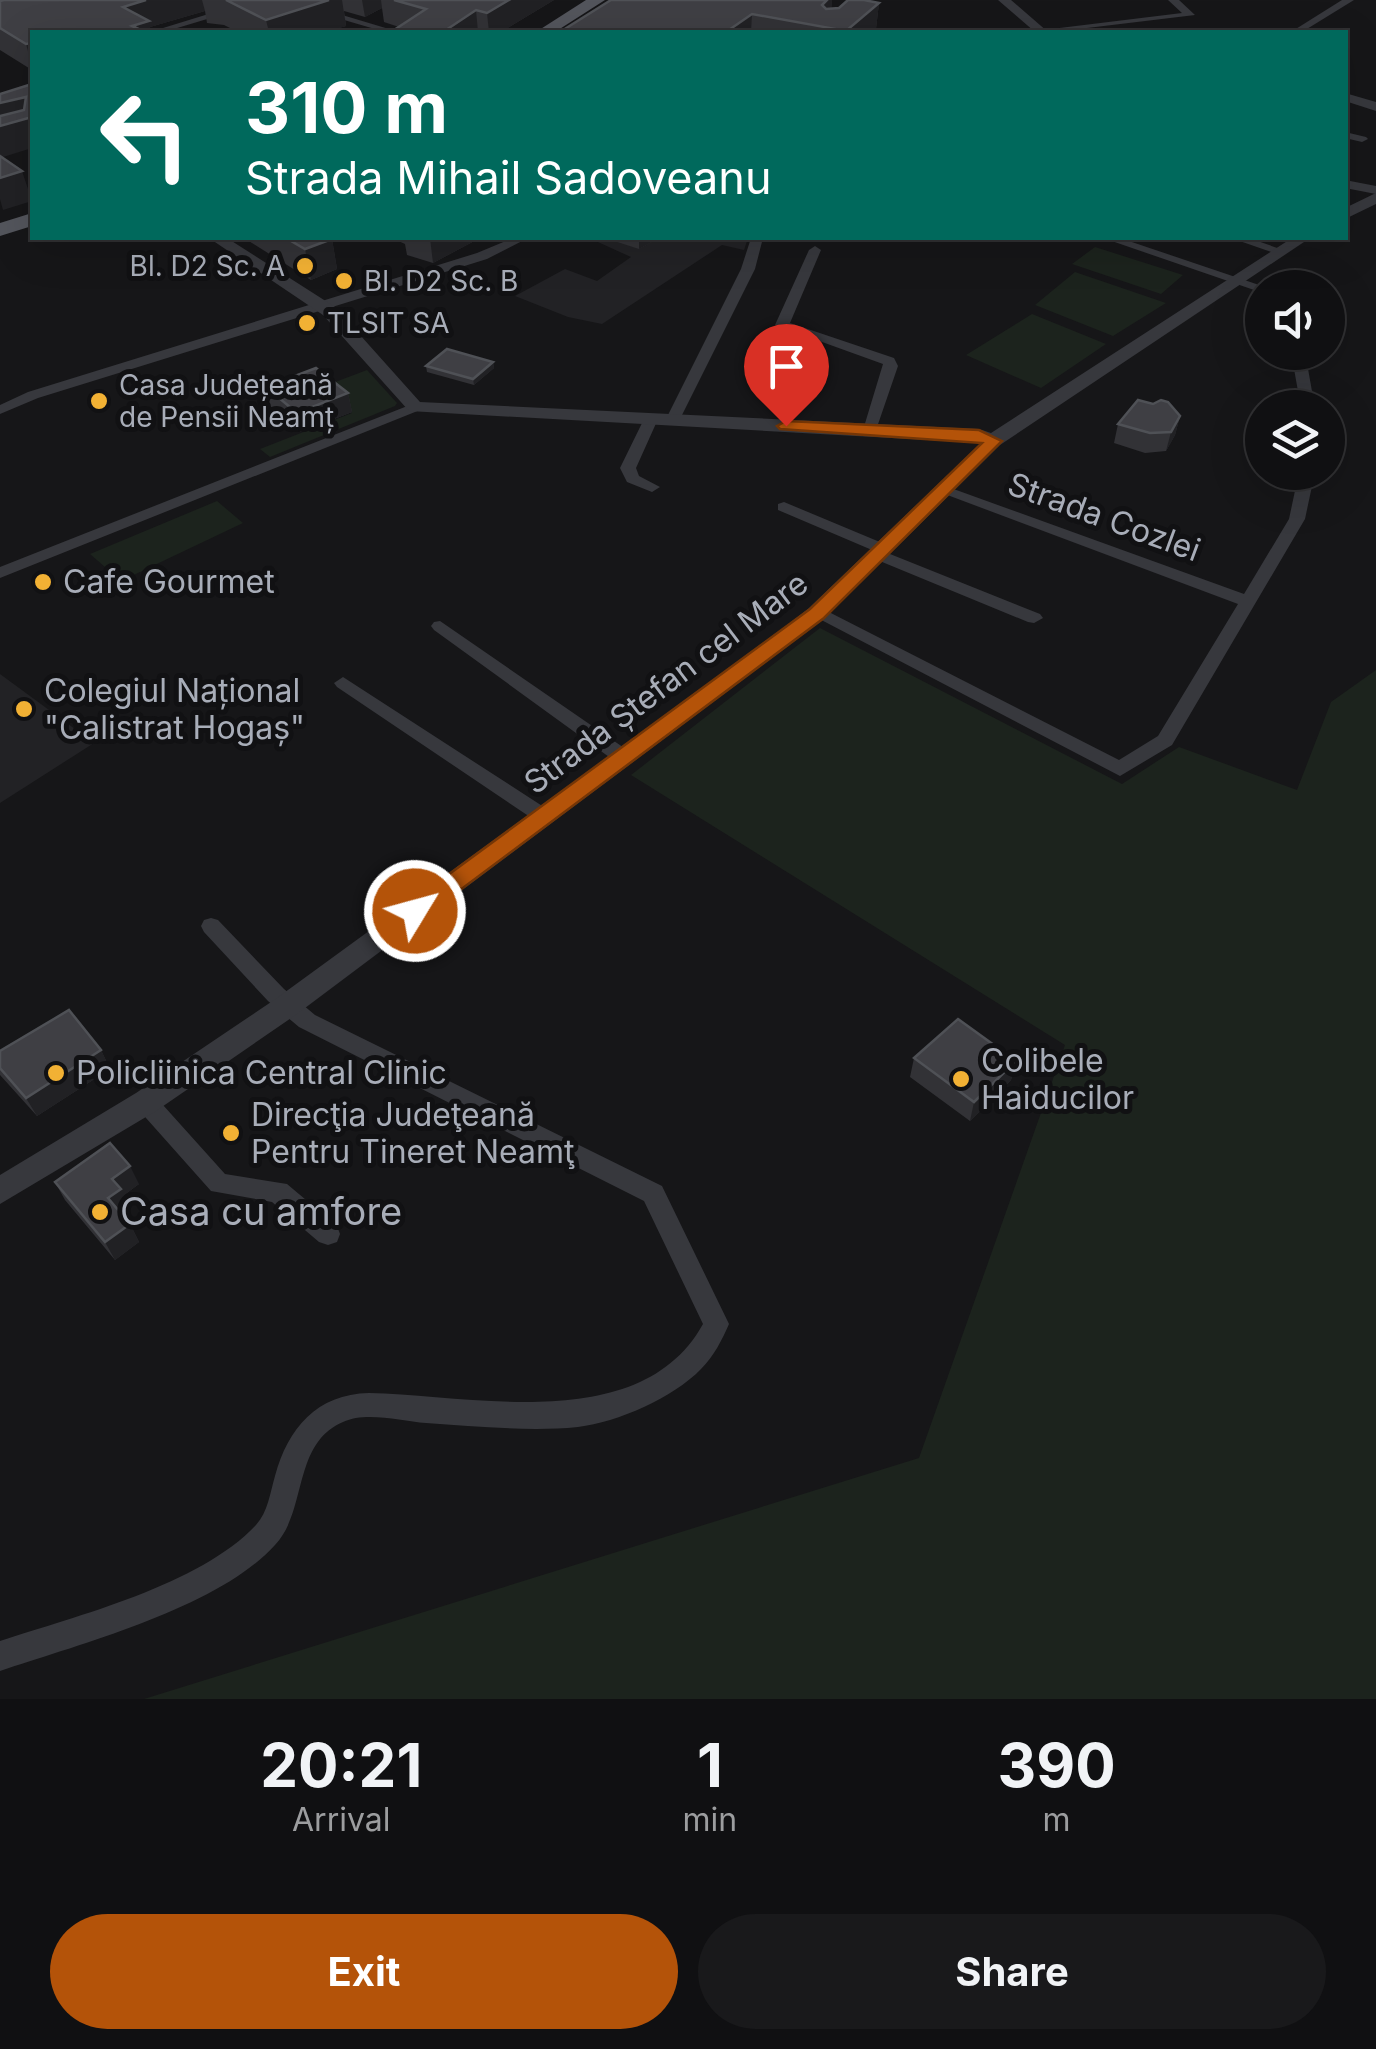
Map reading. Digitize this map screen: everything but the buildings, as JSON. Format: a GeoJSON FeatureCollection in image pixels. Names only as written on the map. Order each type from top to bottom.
{"type":"FeatureCollection","features":[{"type":"Feature","properties":{"kind":"main road"},"geometry":{"type":"LineString","coordinates":[[547,30],[597,0]]}},
{"type":"Feature","properties":{"kind":"main road"},"geometry":{"type":"LineString","coordinates":[[561,30],[609,0]]}},
{"type":"Feature","properties":{"kind":"main road"},"geometry":{"type":"LineString","coordinates":[[0,230],[30,220]]}},
{"type":"Feature","properties":{"kind":"main road"},"geometry":{"type":"LineString","coordinates":[[0,238],[30,229]]}},
{"type":"Feature","properties":{"kind":"street"},"geometry":{"type":"LineString","coordinates":[[162,30],[265,0]]}},
{"type":"Feature","properties":{"kind":"street"},"geometry":{"type":"LineString","coordinates":[[281,0],[387,30]]}},
{"type":"Feature","properties":{"kind":"street"},"geometry":{"type":"LineString","coordinates":[[1004,0],[1039,30]]}},
{"type":"Feature","properties":{"kind":"street"},"geometry":{"type":"LineString","coordinates":[[1059,30],[1190,15],[1173,0]]}},
{"type":"Feature","properties":{"kind":"street"},"geometry":{"type":"LineString","coordinates":[[1299,30],[1349,0]]}},
{"type":"Feature","properties":{"kind":"street"},"geometry":{"type":"LineString","coordinates":[[351,30],[383,16]]}},
{"type":"Feature","properties":{"kind":"street"},"geometry":{"type":"LineString","coordinates":[[1348,98],[1376,107]]}},
{"type":"Feature","properties":{"kind":"street"},"geometry":{"type":"LineString","coordinates":[[1348,136],[1362,139]]}},
{"type":"Feature","properties":{"kind":"street"},"geometry":{"type":"LineString","coordinates":[[1348,185],[1376,194]]}},
{"type":"Feature","properties":{"kind":"street"},"geometry":{"type":"LineString","coordinates":[[1348,212],[1376,194]]}},
{"type":"Feature","properties":{"kind":"street"},"geometry":{"type":"LineString","coordinates":[[220,240],[324,307],[415,407]]}},
{"type":"Feature","properties":{"kind":"street"},"geometry":{"type":"LineString","coordinates":[[672,420],[748,269],[757,240]]}},
{"type":"Feature","properties":{"kind":"street"},"geometry":{"type":"LineString","coordinates":[[1115,240],[1245,282]]}},
{"type":"Feature","properties":{"kind":"street"},"geometry":{"type":"LineString","coordinates":[[1244,240],[1277,250]]}},
{"type":"Feature","properties":{"kind":"street","name":"Strada Ștefan cel Mare"},"geometry":{"type":"LineString","coordinates":[[0,1191],[146,1102],[288,1006],[817,613],[993,441],[1277,250],[1298,240]]}},
{"type":"Feature","properties":{"kind":"street"},"geometry":{"type":"LineString","coordinates":[[0,410],[33,395],[324,307],[516,241]]}},
{"type":"Feature","properties":{"kind":"street"},"geometry":{"type":"LineString","coordinates":[[815,250],[782,325],[889,361],[891,366],[870,430]]}},
{"type":"Feature","properties":{"kind":"street"},"geometry":{"type":"LineString","coordinates":[[0,573],[415,407],[979,435],[993,441]]}},
{"type":"Feature","properties":{"kind":"street"},"geometry":{"type":"LineString","coordinates":[[651,419],[628,468],[632,479],[652,487]]}},
{"type":"Feature","properties":{"kind":"street","name":"Strada Cozlei"},"geometry":{"type":"LineString","coordinates":[[942,490],[1246,601]]}},
{"type":"Feature","properties":{"kind":"street"},"geometry":{"type":"LineString","coordinates":[[817,613],[1120,769],[1165,740],[1297,518],[1302,490]]}},
{"type":"Feature","properties":{"kind":"street"},"geometry":{"type":"LineString","coordinates":[[784,507],[1034,618]]}},
{"type":"Feature","properties":{"kind":"street"},"geometry":{"type":"LineString","coordinates":[[440,626],[623,757]]}},
{"type":"Feature","properties":{"kind":"street"},"geometry":{"type":"LineString","coordinates":[[343,683],[543,816]]}},
{"type":"Feature","properties":{"kind":"street"},"geometry":{"type":"LineString","coordinates":[[0,1656],[176,1591],[222,1567],[257,1542],[274,1523],[294,1456],[308,1431],[335,1410],[396,1407],[578,1414],[637,1395],[677,1374],[705,1350],[716,1324],[653,1194],[307,1021],[211,926]]}},
{"type":"Feature","properties":{"kind":"street"},"geometry":{"type":"LineString","coordinates":[[146,1102],[219,1184],[278,1192],[328,1234]]}},
{"type":"Feature","properties":{"kind":"shaded area"},"geometry":{"type":"Polygon","coordinates":[[[593,240],[747,240],[744,250],[722,245],[602,324],[568,317],[515,296],[565,269],[597,281],[631,257],[593,240]]]}},
{"type":"Feature","properties":{"kind":"shaded area"},"geometry":{"type":"Polygon","coordinates":[[[1095,247],[1183,275],[1161,294],[1072,264],[1095,247]]]}},
{"type":"Feature","properties":{"kind":"shaded area"},"geometry":{"type":"Polygon","coordinates":[[[1075,272],[1166,303],[1113,336],[1035,305],[1075,272]]]}},
{"type":"Feature","properties":{"kind":"shaded area"},"geometry":{"type":"Polygon","coordinates":[[[1032,314],[1106,344],[1041,388],[966,355],[1032,314]]]}},
{"type":"Feature","properties":{"kind":"shaded area"},"geometry":{"type":"Polygon","coordinates":[[[367,370],[397,403],[395,406],[270,457],[260,449],[352,413],[322,387],[367,370]]]}},
{"type":"Feature","properties":{"kind":"shaded area"},"geometry":{"type":"Polygon","coordinates":[[[217,501],[243,523],[121,581],[90,554],[217,501]]]}},
{"type":"Feature","properties":{"kind":"shaded area"},"geometry":{"type":"Polygon","coordinates":[[[820,628],[1122,784],[1179,747],[1297,790],[1331,702],[1376,670],[1376,1699],[144,1699],[919,1458],[1065,1045],[631,775],[820,628]]]}},
{"type":"Feature","properties":{"kind":"shaded area","name":"Colegiul Național \"Calistrat Hogaș\""},"geometry":{"type":"Polygon","coordinates":[[[0,674],[94,743],[0,803],[0,674]]]}},
{"type":"Feature","properties":{"kind":"place","name":"Bl. D2 Sc. A"},"geometry":{"type":"Point","coordinates":[305,266]}},
{"type":"Feature","properties":{"kind":"place","name":"Bl. D2 Sc. B"},"geometry":{"type":"Point","coordinates":[344,281]}},
{"type":"Feature","properties":{"kind":"place","name":"TLSIT SA"},"geometry":{"type":"Point","coordinates":[307,323]}},
{"type":"Feature","properties":{"kind":"place","name":"Casa Județeană de Pensii Neamț"},"geometry":{"type":"Point","coordinates":[99,401]}},
{"type":"Feature","properties":{"kind":"place","name":"Cafe Gourmet"},"geometry":{"type":"Point","coordinates":[43,582]}},
{"type":"Feature","properties":{"kind":"place","name":"Colegiul Național \"Calistrat Hogaș\""},"geometry":{"type":"Point","coordinates":[24,709]}},
{"type":"Feature","properties":{"kind":"place","name":"Policliinica Central Clinic"},"geometry":{"type":"Point","coordinates":[56,1073]}},
{"type":"Feature","properties":{"kind":"place","name":"Colibele Haiducilor"},"geometry":{"type":"Point","coordinates":[961,1079]}},
{"type":"Feature","properties":{"kind":"place","name":"Direcţia Judeţeană Pentru Tineret Neamţ"},"geometry":{"type":"Point","coordinates":[231,1133]}},
{"type":"Feature","properties":{"kind":"place","name":"Casa cu amfore"},"geometry":{"type":"Point","coordinates":[100,1212]}},
{"type":"Feature","properties":{"kind":"route"},"geometry":{"type":"LineString","coordinates":[[415,911],[817,613],[993,441],[979,435],[786,426]]}}]}
